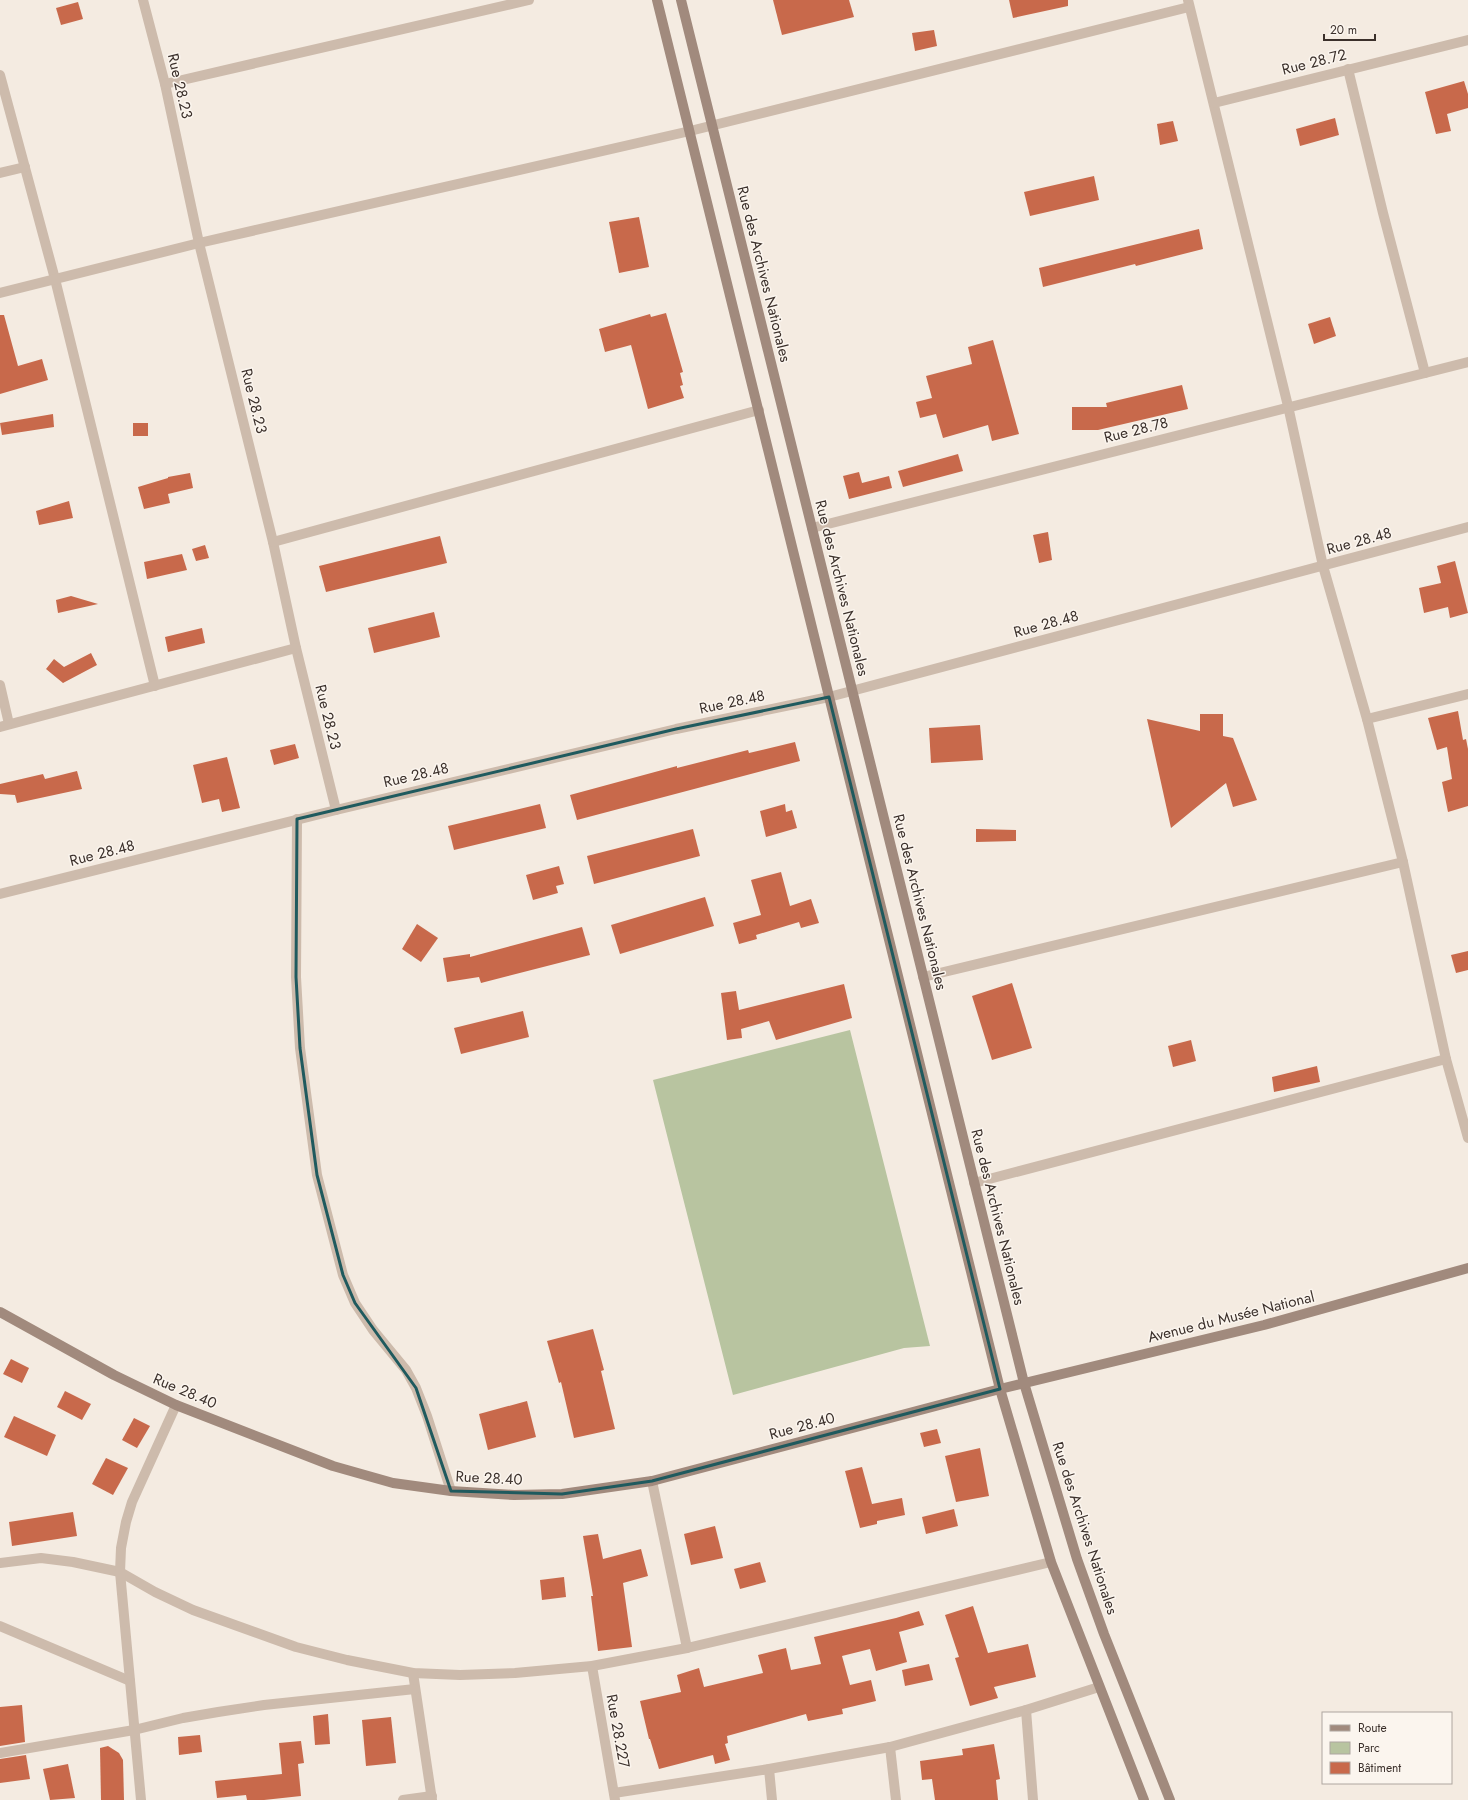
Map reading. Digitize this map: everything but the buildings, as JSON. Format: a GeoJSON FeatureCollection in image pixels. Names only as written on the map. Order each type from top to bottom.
{"type":"FeatureCollection","features":[{"type":"Feature","properties":{"kind":"street","name":"Rue 28.23"},"geometry":{"type":"LineString","coordinates":[[143,0],[165,84],[199,243],[273,542],[296,648],[336,810]]}},
{"type":"Feature","properties":{"kind":"street"},"geometry":{"type":"LineString","coordinates":[[165,84],[505,3],[529,0]]}},
{"type":"Feature","properties":{"kind":"street"},"geometry":{"type":"LineString","coordinates":[[658,0],[1000,1389],[1051,1562],[1144,1800]]}},
{"type":"Feature","properties":{"kind":"street","name":"Rue des Archives Nationales"},"geometry":{"type":"LineString","coordinates":[[681,0],[1024,1383],[1080,1567],[1104,1634],[1170,1800]]}},
{"type":"Feature","properties":{"kind":"street"},"geometry":{"type":"LineString","coordinates":[[0,294],[199,243],[690,131],[1188,4],[1214,103],[1288,406],[1323,566],[1367,719],[1403,862],[1446,1059],[1465,1114],[1468,1138]]}},
{"type":"Feature","properties":{"kind":"street","name":"Rue 28.72"},"geometry":{"type":"LineString","coordinates":[[1214,103],[1348,68],[1468,40]]}},
{"type":"Feature","properties":{"kind":"street"},"geometry":{"type":"LineString","coordinates":[[1348,68],[1383,213],[1426,373]]}},
{"type":"Feature","properties":{"kind":"street"},"geometry":{"type":"LineString","coordinates":[[0,75],[55,279],[154,686]]}},
{"type":"Feature","properties":{"kind":"street"},"geometry":{"type":"LineString","coordinates":[[0,173],[25,167]]}},
{"type":"Feature","properties":{"kind":"street","name":"Rue 28.78"},"geometry":{"type":"LineString","coordinates":[[812,528],[1288,406],[1468,362]]}},
{"type":"Feature","properties":{"kind":"street"},"geometry":{"type":"LineString","coordinates":[[273,542],[758,410]]}},
{"type":"Feature","properties":{"kind":"street","name":"Rue 28.48"},"geometry":{"type":"LineString","coordinates":[[0,894],[297,819],[676,729],[829,697],[1468,527]]}},
{"type":"Feature","properties":{"kind":"street"},"geometry":{"type":"LineString","coordinates":[[0,685],[5,726],[296,648]]}},
{"type":"Feature","properties":{"kind":"street"},"geometry":{"type":"LineString","coordinates":[[1367,719],[1468,694]]}},
{"type":"Feature","properties":{"kind":"street"},"geometry":{"type":"LineString","coordinates":[[297,819],[296,945],[299,1040],[317,1175],[343,1275],[355,1303],[373,1330],[406,1370],[416,1388],[427,1416],[451,1491]]}},
{"type":"Feature","properties":{"kind":"street"},"geometry":{"type":"LineString","coordinates":[[923,977],[1403,862]]}},
{"type":"Feature","properties":{"kind":"street"},"geometry":{"type":"LineString","coordinates":[[974,1182],[1446,1059]]}},
{"type":"Feature","properties":{"kind":"street","name":"Avenue du Musée National"},"geometry":{"type":"LineString","coordinates":[[1000,1389],[1264,1325],[1468,1268]]}},
{"type":"Feature","properties":{"kind":"street","name":"Rue 28.40"},"geometry":{"type":"LineString","coordinates":[[0,1312],[114,1375],[176,1405],[333,1466],[393,1483],[451,1491],[514,1495],[562,1494],[652,1481],[1000,1389]]}},
{"type":"Feature","properties":{"kind":"street"},"geometry":{"type":"LineString","coordinates":[[141,1800],[120,1572],[121,1548],[130,1509],[176,1405]]}},
{"type":"Feature","properties":{"kind":"street"},"geometry":{"type":"LineString","coordinates":[[652,1481],[687,1648]]}},
{"type":"Feature","properties":{"kind":"street"},"geometry":{"type":"LineString","coordinates":[[0,1563],[41,1558],[73,1562],[120,1572],[155,1592],[193,1610],[289,1644],[347,1660],[413,1673],[460,1675],[592,1666],[687,1648],[1051,1562]]}},
{"type":"Feature","properties":{"kind":"street"},"geometry":{"type":"LineString","coordinates":[[0,1626],[130,1681]]}},
{"type":"Feature","properties":{"kind":"street","name":"Rue 28.227"},"geometry":{"type":"LineString","coordinates":[[592,1666],[614,1796]]}},
{"type":"Feature","properties":{"kind":"street"},"geometry":{"type":"LineString","coordinates":[[402,1800],[432,1798],[413,1673]]}},
{"type":"Feature","properties":{"kind":"street"},"geometry":{"type":"LineString","coordinates":[[614,1796],[890,1747],[1026,1710],[1099,1687]]}},
{"type":"Feature","properties":{"kind":"street"},"geometry":{"type":"LineString","coordinates":[[0,1753],[134,1730],[183,1718],[264,1705],[415,1690]]}},
{"type":"Feature","properties":{"kind":"street"},"geometry":{"type":"LineString","coordinates":[[1026,1710],[1033,1800]]}},
{"type":"Feature","properties":{"kind":"street"},"geometry":{"type":"LineString","coordinates":[[890,1747],[896,1800]]}},
{"type":"Feature","properties":{"kind":"street"},"geometry":{"type":"LineString","coordinates":[[769,1769],[772,1800]]}},
{"type":"Feature","properties":{"kind":"highlighted area"},"geometry":{"type":"Polygon","coordinates":[[[829,697],[1000,1389],[652,1481],[562,1494],[451,1491],[416,1388],[355,1303],[343,1275],[317,1175],[300,1048],[296,977],[297,819],[676,729],[829,697]]]}},
{"type":"Feature","properties":{"kind":"green space"},"geometry":{"type":"Polygon","coordinates":[[[850,1030],[930,1346],[904,1348],[733,1395],[653,1080],[850,1030]]]}}]}
